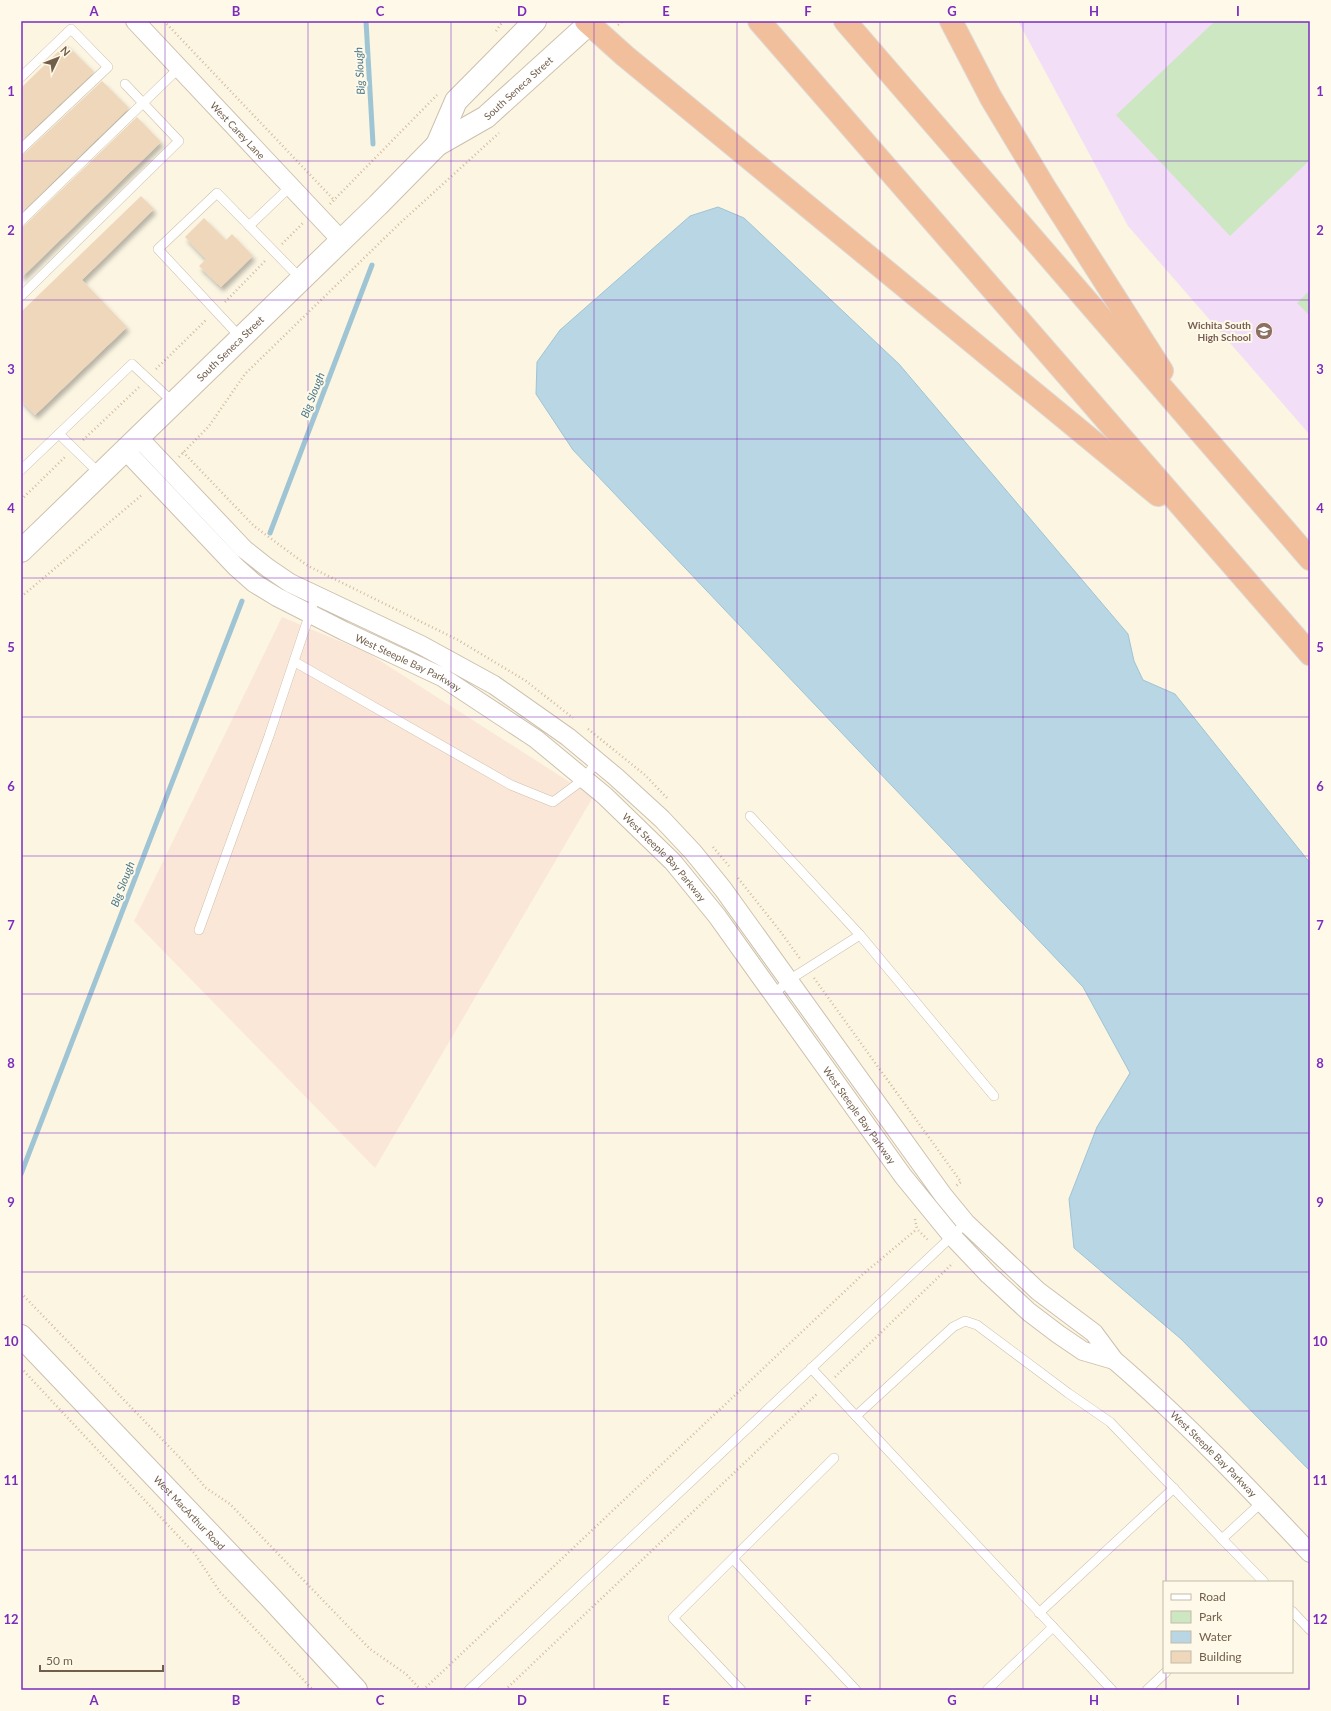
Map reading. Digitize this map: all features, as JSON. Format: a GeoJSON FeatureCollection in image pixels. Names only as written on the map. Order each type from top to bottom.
{"type":"FeatureCollection","features":[{"type":"Feature","properties":{"kind":"highway"},"geometry":{"type":"LineString","coordinates":[[760,21],[1310,654]]}},
{"type":"Feature","properties":{"kind":"highway"},"geometry":{"type":"LineString","coordinates":[[846,21],[1310,559]]}},
{"type":"Feature","properties":{"kind":"highway"},"geometry":{"type":"LineString","coordinates":[[951,21],[992,98],[1045,188],[1204,436]]}},
{"type":"Feature","properties":{"kind":"highway"},"geometry":{"type":"LineString","coordinates":[[589,22],[625,56],[1208,537]]}},
{"type":"Feature","properties":{"kind":"street","name":"West Carey Lane"},"geometry":{"type":"LineString","coordinates":[[135,21],[341,240]]}},
{"type":"Feature","properties":{"kind":"street","name":"South Seneca Street"},"geometry":{"type":"LineString","coordinates":[[437,145],[456,101],[535,21]]}},
{"type":"Feature","properties":{"kind":"street","name":"South Seneca Street"},"geometry":{"type":"LineString","coordinates":[[21,551],[241,338],[437,145],[486,117],[589,22]]}},
{"type":"Feature","properties":{"kind":"street","name":"West Steeple Bay Parkway"},"geometry":{"type":"LineString","coordinates":[[132,443],[168,468],[244,549],[268,568],[290,582],[422,645],[494,685],[568,737],[597,761],[662,820],[692,852],[723,889],[943,1195],[966,1222],[1038,1291],[1094,1333],[1114,1360],[1161,1400],[1310,1553]]}},
{"type":"Feature","properties":{"kind":"street","name":"West Steeple Bay Parkway"},"geometry":{"type":"LineString","coordinates":[[132,443],[155,481],[236,567],[254,583],[311,615],[442,677],[536,739],[605,796],[673,862],[718,916],[903,1176],[952,1236],[989,1274],[1030,1312],[1058,1334],[1083,1351],[1114,1360]]}},
{"type":"Feature","properties":{"kind":"street","name":"West MacArthur Road"},"geometry":{"type":"LineString","coordinates":[[21,1336],[269,1596],[356,1690]]}},
{"type":"Feature","properties":{"kind":"lane"},"geometry":{"type":"LineString","coordinates":[[21,78],[71,29],[108,67],[21,150]]}},
{"type":"Feature","properties":{"kind":"lane"},"geometry":{"type":"LineString","coordinates":[[21,221],[179,68]]}},
{"type":"Feature","properties":{"kind":"lane"},"geometry":{"type":"LineString","coordinates":[[21,296],[179,141],[125,84]]}},
{"type":"Feature","properties":{"kind":"lane"},"geometry":{"type":"LineString","coordinates":[[248,226],[291,186]]}},
{"type":"Feature","properties":{"kind":"lane"},"geometry":{"type":"LineString","coordinates":[[241,338],[158,249],[217,193],[301,279]]}},
{"type":"Feature","properties":{"kind":"lane"},"geometry":{"type":"LineString","coordinates":[[21,470],[132,364],[174,403]]}},
{"type":"Feature","properties":{"kind":"lane"},"geometry":{"type":"LineString","coordinates":[[59,434],[100,474]]}},
{"type":"Feature","properties":{"kind":"lane"},"geometry":{"type":"LineString","coordinates":[[199,930],[311,615],[316,595]]}},
{"type":"Feature","properties":{"kind":"lane"},"geometry":{"type":"LineString","coordinates":[[294,662],[512,785],[553,802],[584,779],[597,761]]}},
{"type":"Feature","properties":{"kind":"lane"},"geometry":{"type":"LineString","coordinates":[[750,816],[860,935],[994,1096]]}},
{"type":"Feature","properties":{"kind":"lane"},"geometry":{"type":"LineString","coordinates":[[774,994],[789,980],[860,935]]}},
{"type":"Feature","properties":{"kind":"lane"},"geometry":{"type":"LineString","coordinates":[[470,1690],[966,1222]]}},
{"type":"Feature","properties":{"kind":"lane"},"geometry":{"type":"LineString","coordinates":[[856,1416],[953,1327],[965,1321],[977,1325],[1068,1393],[1110,1422],[1262,1581]]}},
{"type":"Feature","properties":{"kind":"lane"},"geometry":{"type":"LineString","coordinates":[[811,1368],[1112,1690]]}},
{"type":"Feature","properties":{"kind":"lane"},"geometry":{"type":"LineString","coordinates":[[741,1690],[673,1618],[834,1458]]}},
{"type":"Feature","properties":{"kind":"lane"},"geometry":{"type":"LineString","coordinates":[[1040,1613],[1174,1488]]}},
{"type":"Feature","properties":{"kind":"lane"},"geometry":{"type":"LineString","coordinates":[[1222,1539],[1262,1502]]}},
{"type":"Feature","properties":{"kind":"lane"},"geometry":{"type":"LineString","coordinates":[[732,1559],[856,1690]]}},
{"type":"Feature","properties":{"kind":"lane"},"geometry":{"type":"LineString","coordinates":[[1293,1612],[1310,1630]]}},
{"type":"Feature","properties":{"kind":"lane"},"geometry":{"type":"LineString","coordinates":[[987,1690],[1053,1627]]}},
{"type":"Feature","properties":{"kind":"lane"},"geometry":{"type":"LineString","coordinates":[[1147,1690],[1165,1673]]}},
{"type":"Feature","properties":{"kind":"path"},"geometry":{"type":"LineString","coordinates":[[164,21],[335,201]]}},
{"type":"Feature","properties":{"kind":"path"},"geometry":{"type":"LineString","coordinates":[[495,33],[503,21]]}},
{"type":"Feature","properties":{"kind":"path"},"geometry":{"type":"LineString","coordinates":[[21,500],[216,311],[301,224],[335,201],[442,90]]}},
{"type":"Feature","properties":{"kind":"path"},"geometry":{"type":"LineString","coordinates":[[168,468],[209,426],[245,374],[398,225],[502,130]]}},
{"type":"Feature","properties":{"kind":"path"},"geometry":{"type":"LineString","coordinates":[[183,452],[254,526],[308,566],[458,640],[526,681],[576,720]]}},
{"type":"Feature","properties":{"kind":"path"},"geometry":{"type":"LineString","coordinates":[[21,596],[140,496],[155,481]]}},
{"type":"Feature","properties":{"kind":"path"},"geometry":{"type":"LineString","coordinates":[[582,724],[645,775],[667,798]]}},
{"type":"Feature","properties":{"kind":"path"},"geometry":{"type":"LineString","coordinates":[[711,845],[731,869]]}},
{"type":"Feature","properties":{"kind":"path"},"geometry":{"type":"LineString","coordinates":[[736,875],[780,931],[961,1182],[943,1195]]}},
{"type":"Feature","properties":{"kind":"path"},"geometry":{"type":"LineString","coordinates":[[505,1690],[954,1264],[917,1229],[914,1217],[928,1207]]}},
{"type":"Feature","properties":{"kind":"path"},"geometry":{"type":"LineString","coordinates":[[21,1293],[181,1459],[206,1488],[230,1504],[370,1649],[406,1674],[422,1690],[856,1281],[917,1229]]}},
{"type":"Feature","properties":{"kind":"path"},"geometry":{"type":"LineString","coordinates":[[21,1368],[195,1554],[220,1592],[313,1690]]}},
{"type":"Feature","properties":{"kind":"shaded area","name":"Wichita South High School"},"geometry":{"type":"Polygon","coordinates":[[[1018,21],[1310,21],[1310,435],[1128,226],[1018,21]]]}},
{"type":"Feature","properties":{"kind":"shaded area"},"geometry":{"type":"Polygon","coordinates":[[[282,617],[368,653],[593,797],[375,1168],[134,921],[282,617]]]}},
{"type":"Feature","properties":{"kind":"green space"},"geometry":{"type":"Polygon","coordinates":[[[1215,21],[1310,21],[1310,160],[1230,236],[1116,115],[1215,21]]]}},
{"type":"Feature","properties":{"kind":"green space"},"geometry":{"type":"Polygon","coordinates":[[[1310,290],[1310,316],[1297,303],[1310,290]]]}},
{"type":"Feature","properties":{"kind":"water"},"geometry":{"type":"Polygon","coordinates":[[[718,207],[744,218],[899,364],[1128,634],[1134,661],[1143,680],[1175,694],[1310,863],[1310,1471],[1181,1339],[1074,1248],[1069,1199],[1097,1127],[1130,1073],[1083,987],[573,450],[536,394],[537,362],[560,330],[690,216],[718,207]]]}},
{"type":"Feature","properties":{"kind":"building"},"geometry":{"type":"Polygon","coordinates":[[[66,44],[94,72],[21,141],[21,88],[66,44]]]}},
{"type":"Feature","properties":{"kind":"building"},"geometry":{"type":"Polygon","coordinates":[[[102,81],[129,108],[21,213],[21,155],[25,153],[102,81]]]}},
{"type":"Feature","properties":{"kind":"building"},"geometry":{"type":"Polygon","coordinates":[[[137,117],[161,142],[21,278],[21,227],[25,225],[137,117]]]}},
{"type":"Feature","properties":{"kind":"building"},"geometry":{"type":"Polygon","coordinates":[[[141,196],[154,209],[82,280],[127,327],[35,415],[21,400],[21,312],[141,196]]]}},
{"type":"Feature","properties":{"kind":"building"},"geometry":{"type":"Polygon","coordinates":[[[204,218],[226,240],[232,234],[253,256],[221,287],[199,266],[206,259],[185,237],[204,218]]]}},
{"type":"Feature","properties":{"kind":"waterway","name":"Big Slough"},"geometry":{"type":"LineString","coordinates":[[366,21],[373,144]]}},
{"type":"Feature","properties":{"kind":"waterway","name":"Big Slough"},"geometry":{"type":"LineString","coordinates":[[270,533],[372,265]]}},
{"type":"Feature","properties":{"kind":"waterway","name":"Big Slough"},"geometry":{"type":"LineString","coordinates":[[21,1174],[242,601]]}},
{"type":"Feature","properties":{"kind":"place","name":"Wichita South High School"},"geometry":{"type":"Point","coordinates":[1264,331]}}]}
